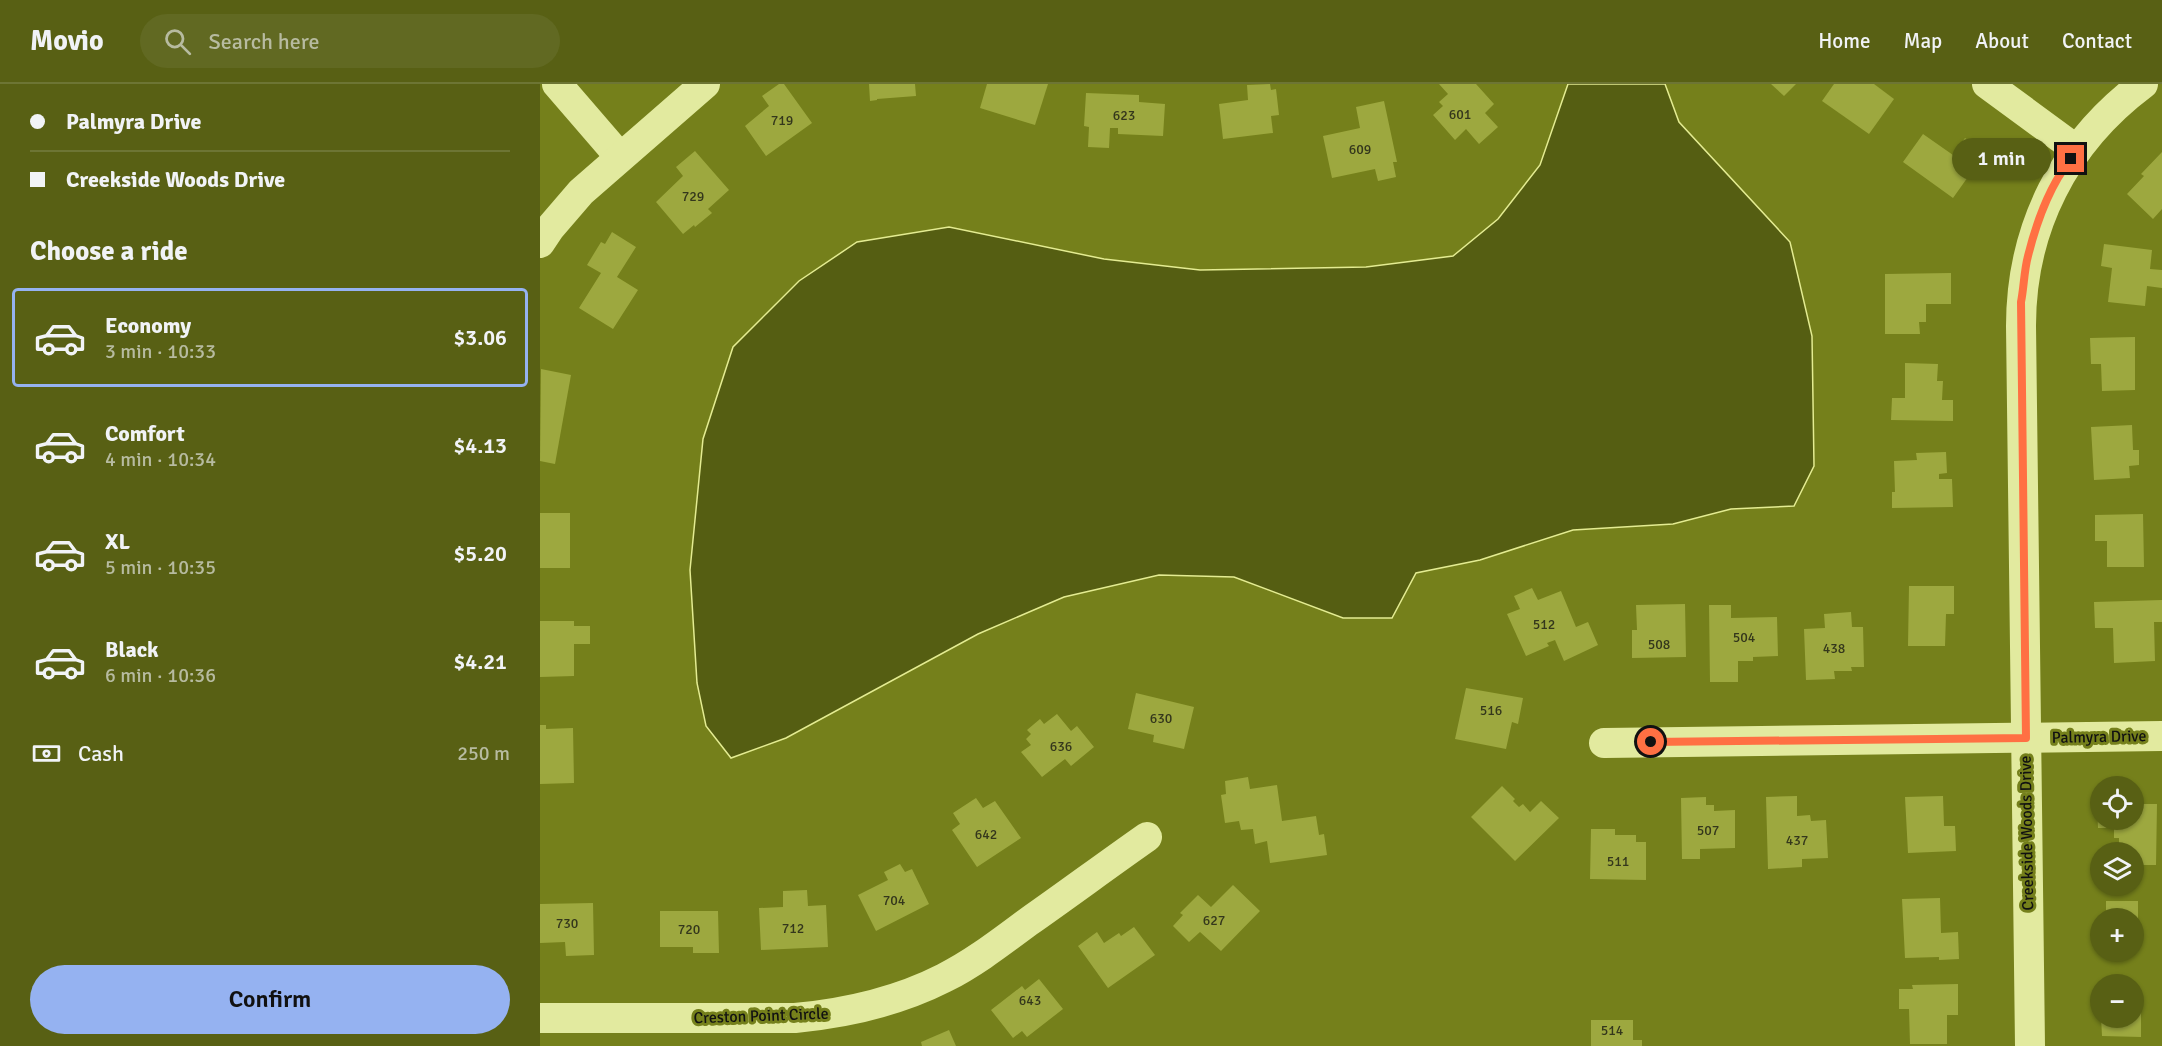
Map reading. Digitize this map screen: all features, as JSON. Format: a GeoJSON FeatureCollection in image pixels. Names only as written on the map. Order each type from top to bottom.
{"type":"FeatureCollection","features":[{"type":"Feature","properties":{"kind":"street"},"geometry":{"type":"LineString","coordinates":[[557,84],[620,158]]}},
{"type":"Feature","properties":{"kind":"street"},"geometry":{"type":"LineString","coordinates":[[540,243],[581,192],[705,84]]}},
{"type":"Feature","properties":{"kind":"street"},"geometry":{"type":"LineString","coordinates":[[1987,84],[2077,150]]}},
{"type":"Feature","properties":{"kind":"street","name":"Creekside Woods Drive"},"geometry":{"type":"LineString","coordinates":[[2030,1046],[2021,302],[2028,256],[2038,222],[2052,189],[2077,150],[2100,121],[2143,84]]}},
{"type":"Feature","properties":{"kind":"street","name":"Palmyra Drive"},"geometry":{"type":"LineString","coordinates":[[1604,743],[2162,736]]}},
{"type":"Feature","properties":{"kind":"street","name":"Creston Point Circle"},"geometry":{"type":"LineString","coordinates":[[540,1018],[795,1018],[831,1014],[878,1004],[945,978],[976,960],[1147,837]]}},
{"type":"Feature","properties":{"kind":"shaded area"},"geometry":{"type":"Polygon","coordinates":[[[1568,84],[1665,84],[1679,122],[1790,242],[1812,336],[1814,466],[1794,506],[1731,509],[1673,524],[1573,530],[1480,560],[1416,573],[1392,618],[1343,618],[1234,577],[1159,575],[1064,597],[978,634],[786,738],[731,758],[706,726],[697,683],[690,570],[703,439],[733,347],[799,281],[857,242],[949,227],[1104,259],[1200,270],[1366,267],[1453,256],[1498,219],[1540,165],[1568,84]]]}},
{"type":"Feature","properties":{"kind":"building"},"geometry":{"type":"Polygon","coordinates":[[[779,84],[784,84],[812,123],[766,156],[745,126],[769,106],[762,96],[779,84]]]}},
{"type":"Feature","properties":{"kind":"building"},"geometry":{"type":"Polygon","coordinates":[[[869,84],[915,84],[916,96],[870,101],[869,84]]]}},
{"type":"Feature","properties":{"kind":"building"},"geometry":{"type":"Polygon","coordinates":[[[987,84],[1048,84],[1035,125],[980,108],[987,84]]]}},
{"type":"Feature","properties":{"kind":"building"},"geometry":{"type":"Polygon","coordinates":[[[1270,84],[1271,90],[1276,89],[1279,115],[1271,116],[1273,133],[1223,139],[1219,104],[1248,100],[1247,85],[1270,84]]]}},
{"type":"Feature","properties":{"kind":"building"},"geometry":{"type":"Polygon","coordinates":[[[1439,84],[1476,84],[1494,104],[1485,113],[1498,127],[1479,144],[1466,129],[1455,140],[1433,115],[1443,106],[1439,102],[1448,94],[1439,84]]]}},
{"type":"Feature","properties":{"kind":"building"},"geometry":{"type":"Polygon","coordinates":[[[1771,84],[1796,84],[1784,96],[1771,84]]]}},
{"type":"Feature","properties":{"kind":"building"},"geometry":{"type":"Polygon","coordinates":[[[1834,84],[1874,84],[1894,99],[1869,134],[1822,101],[1834,84]]]}},
{"type":"Feature","properties":{"kind":"building"},"geometry":{"type":"Polygon","coordinates":[[[1086,93],[1139,95],[1139,102],[1165,104],[1163,136],[1118,134],[1118,128],[1110,128],[1109,148],[1088,147],[1089,127],[1084,126],[1086,93]]]}},
{"type":"Feature","properties":{"kind":"building"},"geometry":{"type":"Polygon","coordinates":[[[1384,101],[1397,162],[1393,162],[1396,177],[1378,181],[1375,169],[1332,178],[1323,136],[1360,128],[1356,107],[1384,101]]]}},
{"type":"Feature","properties":{"kind":"building"},"geometry":{"type":"Polygon","coordinates":[[[1923,134],[1953,155],[1965,138],[1991,156],[1980,171],[1975,167],[1953,198],[1903,162],[1923,134]]]}},
{"type":"Feature","properties":{"kind":"building"},"geometry":{"type":"Polygon","coordinates":[[[695,151],[729,190],[708,209],[712,213],[683,234],[656,202],[683,176],[676,167],[695,151]]]}},
{"type":"Feature","properties":{"kind":"building"},"geometry":{"type":"Polygon","coordinates":[[[2162,152],[2162,209],[2153,219],[2127,194],[2144,176],[2141,174],[2162,152]]]}},
{"type":"Feature","properties":{"kind":"building"},"geometry":{"type":"Polygon","coordinates":[[[612,232],[636,247],[617,277],[638,290],[613,329],[579,308],[601,273],[587,265],[601,242],[605,244],[612,232]]]}},
{"type":"Feature","properties":{"kind":"building"},"geometry":{"type":"Polygon","coordinates":[[[2104,244],[2152,250],[2150,269],[2162,270],[2162,288],[2147,286],[2145,306],[2108,302],[2112,268],[2101,266],[2104,244]]]}},
{"type":"Feature","properties":{"kind":"building"},"geometry":{"type":"Polygon","coordinates":[[[1951,273],[1951,304],[1926,304],[1926,322],[1919,322],[1920,334],[1885,334],[1885,274],[1951,273]]]}},
{"type":"Feature","properties":{"kind":"building"},"geometry":{"type":"Polygon","coordinates":[[[2135,337],[2135,390],[2102,391],[2101,364],[2091,364],[2090,338],[2135,337]]]}},
{"type":"Feature","properties":{"kind":"building"},"geometry":{"type":"Polygon","coordinates":[[[1905,363],[1938,364],[1937,381],[1943,381],[1942,400],[1953,400],[1953,421],[1891,420],[1892,398],[1905,398],[1905,363]]]}},
{"type":"Feature","properties":{"kind":"building"},"geometry":{"type":"Polygon","coordinates":[[[541,369],[571,375],[555,464],[540,461],[541,369]]]}},
{"type":"Feature","properties":{"kind":"building"},"geometry":{"type":"Polygon","coordinates":[[[2132,425],[2133,450],[2139,450],[2139,465],[2129,466],[2130,478],[2094,480],[2091,427],[2132,425]]]}},
{"type":"Feature","properties":{"kind":"building"},"geometry":{"type":"Polygon","coordinates":[[[1946,452],[1947,473],[1939,474],[1939,479],[1952,479],[1953,507],[1892,508],[1892,492],[1895,492],[1894,461],[1917,460],[1916,453],[1946,452]]]}},
{"type":"Feature","properties":{"kind":"building"},"geometry":{"type":"Polygon","coordinates":[[[540,513],[570,513],[570,568],[540,568],[540,513]]]}},
{"type":"Feature","properties":{"kind":"building"},"geometry":{"type":"Polygon","coordinates":[[[2143,514],[2144,567],[2107,567],[2107,541],[2095,541],[2095,515],[2143,514]]]}},
{"type":"Feature","properties":{"kind":"building"},"geometry":{"type":"Polygon","coordinates":[[[1909,586],[1954,586],[1954,614],[1946,614],[1945,646],[1908,646],[1909,586]]]}},
{"type":"Feature","properties":{"kind":"building"},"geometry":{"type":"Polygon","coordinates":[[[1532,588],[1538,600],[1561,591],[1576,627],[1588,622],[1598,645],[1564,661],[1555,640],[1547,643],[1549,646],[1526,656],[1507,614],[1520,609],[1514,596],[1532,588]]]}},
{"type":"Feature","properties":{"kind":"building"},"geometry":{"type":"Polygon","coordinates":[[[2162,600],[2162,622],[2154,622],[2155,661],[2114,663],[2113,628],[2095,628],[2094,602],[2162,600]]]}},
{"type":"Feature","properties":{"kind":"building"},"geometry":{"type":"Polygon","coordinates":[[[1685,604],[1686,657],[1632,658],[1632,630],[1637,630],[1636,605],[1685,604]]]}},
{"type":"Feature","properties":{"kind":"building"},"geometry":{"type":"Polygon","coordinates":[[[1709,605],[1731,605],[1731,618],[1777,617],[1778,656],[1753,657],[1753,661],[1738,661],[1738,682],[1710,682],[1709,605]]]}},
{"type":"Feature","properties":{"kind":"building"},"geometry":{"type":"Polygon","coordinates":[[[1851,612],[1852,627],[1863,627],[1864,667],[1851,667],[1852,671],[1834,671],[1835,679],[1806,680],[1804,629],[1825,628],[1824,614],[1851,612]]]}},
{"type":"Feature","properties":{"kind":"building"},"geometry":{"type":"Polygon","coordinates":[[[540,621],[574,621],[574,626],[590,626],[590,644],[574,644],[574,676],[540,677],[540,621]]]}},
{"type":"Feature","properties":{"kind":"building"},"geometry":{"type":"Polygon","coordinates":[[[1466,688],[1523,698],[1518,724],[1512,722],[1506,749],[1455,739],[1466,688]]]}},
{"type":"Feature","properties":{"kind":"building"},"geometry":{"type":"Polygon","coordinates":[[[1136,693],[1194,707],[1184,749],[1153,742],[1154,735],[1128,729],[1136,693]]]}},
{"type":"Feature","properties":{"kind":"building"},"geometry":{"type":"Polygon","coordinates":[[[1057,714],[1071,731],[1077,726],[1094,747],[1071,766],[1065,759],[1042,777],[1021,752],[1031,745],[1026,739],[1031,734],[1027,730],[1040,719],[1044,724],[1057,714]]]}},
{"type":"Feature","properties":{"kind":"building"},"geometry":{"type":"Polygon","coordinates":[[[540,725],[546,725],[546,729],[573,728],[574,783],[540,784],[540,725]]]}},
{"type":"Feature","properties":{"kind":"building"},"geometry":{"type":"Polygon","coordinates":[[[1248,777],[1250,789],[1277,785],[1282,821],[1316,816],[1319,835],[1324,834],[1327,855],[1270,863],[1267,841],[1255,844],[1253,829],[1241,830],[1239,821],[1225,823],[1221,795],[1226,794],[1225,781],[1248,777]]]}},
{"type":"Feature","properties":{"kind":"building"},"geometry":{"type":"Polygon","coordinates":[[[1502,786],[1515,799],[1513,801],[1519,807],[1523,804],[1530,812],[1541,801],[1559,818],[1515,861],[1471,817],[1502,786]]]}},
{"type":"Feature","properties":{"kind":"building"},"geometry":{"type":"Polygon","coordinates":[[[1797,796],[1797,816],[1810,815],[1811,821],[1826,820],[1828,858],[1802,859],[1802,867],[1768,869],[1766,797],[1797,796]]]}},
{"type":"Feature","properties":{"kind":"building"},"geometry":{"type":"Polygon","coordinates":[[[1943,796],[1944,826],[1955,826],[1956,851],[1908,853],[1905,797],[1943,796]]]}},
{"type":"Feature","properties":{"kind":"building"},"geometry":{"type":"Polygon","coordinates":[[[1706,797],[1706,805],[1714,805],[1714,811],[1735,810],[1735,848],[1700,849],[1700,859],[1682,859],[1681,798],[1706,797]]]}},
{"type":"Feature","properties":{"kind":"building"},"geometry":{"type":"Polygon","coordinates":[[[976,798],[983,808],[995,801],[1021,838],[977,867],[952,830],[960,824],[953,813],[976,798]]]}},
{"type":"Feature","properties":{"kind":"building"},"geometry":{"type":"Polygon","coordinates":[[[2144,804],[2157,804],[2156,865],[2144,865],[2144,842],[2119,842],[2119,838],[2114,838],[2114,830],[2144,830],[2144,804]]]}},
{"type":"Feature","properties":{"kind":"building"},"geometry":{"type":"Polygon","coordinates":[[[1591,829],[1615,829],[1615,835],[1636,835],[1636,842],[1646,842],[1646,880],[1590,879],[1591,829]]]}},
{"type":"Feature","properties":{"kind":"building"},"geometry":{"type":"Polygon","coordinates":[[[900,864],[905,872],[912,869],[929,904],[876,931],[858,895],[888,880],[884,872],[900,864]]]}},
{"type":"Feature","properties":{"kind":"building"},"geometry":{"type":"Polygon","coordinates":[[[1233,885],[1260,911],[1221,951],[1200,932],[1189,942],[1173,926],[1183,915],[1180,913],[1198,895],[1211,907],[1233,885]]]}},
{"type":"Feature","properties":{"kind":"building"},"geometry":{"type":"Polygon","coordinates":[[[807,890],[808,906],[826,905],[828,947],[761,950],[759,908],[783,907],[783,891],[807,890]]]}},
{"type":"Feature","properties":{"kind":"building"},"geometry":{"type":"Polygon","coordinates":[[[1940,898],[1941,933],[1958,932],[1959,959],[1905,958],[1902,899],[1940,898]]]}},
{"type":"Feature","properties":{"kind":"building"},"geometry":{"type":"Polygon","coordinates":[[[2106,901],[2138,901],[2138,908],[2106,908],[2106,901]]]}},
{"type":"Feature","properties":{"kind":"building"},"geometry":{"type":"Polygon","coordinates":[[[593,903],[594,955],[566,956],[565,942],[540,943],[540,904],[593,903]]]}},
{"type":"Feature","properties":{"kind":"building"},"geometry":{"type":"Polygon","coordinates":[[[660,911],[718,911],[719,953],[693,953],[693,947],[660,947],[660,911]]]}},
{"type":"Feature","properties":{"kind":"building"},"geometry":{"type":"Polygon","coordinates":[[[1134,927],[1155,955],[1108,988],[1078,946],[1097,932],[1104,943],[1119,933],[1121,936],[1134,927]]]}},
{"type":"Feature","properties":{"kind":"building"},"geometry":{"type":"Polygon","coordinates":[[[1039,979],[1063,1009],[1027,1037],[1022,1031],[1013,1038],[991,1010],[1022,986],[1025,990],[1039,979]]]}},
{"type":"Feature","properties":{"kind":"building"},"geometry":{"type":"Polygon","coordinates":[[[1958,984],[1958,1015],[1947,1015],[1947,1044],[1910,1044],[1909,1009],[1899,1009],[1899,989],[1913,989],[1912,985],[1958,984]]]}},
{"type":"Feature","properties":{"kind":"building"},"geometry":{"type":"Polygon","coordinates":[[[1591,1020],[1633,1020],[1633,1040],[1642,1040],[1642,1046],[1591,1046],[1591,1020]]]}},
{"type":"Feature","properties":{"kind":"building"},"geometry":{"type":"Polygon","coordinates":[[[2102,1028],[2141,1028],[2141,1037],[2102,1036],[2102,1028]]]}},
{"type":"Feature","properties":{"kind":"building"},"geometry":{"type":"Polygon","coordinates":[[[949,1030],[956,1046],[922,1046],[921,1042],[949,1030]]]}},
{"type":"Feature","properties":{"kind":"route"},"geometry":{"type":"LineString","coordinates":[[1651,742],[2026,738],[2021,302],[2028,256],[2038,222],[2052,189],[2071,159]]}}]}
